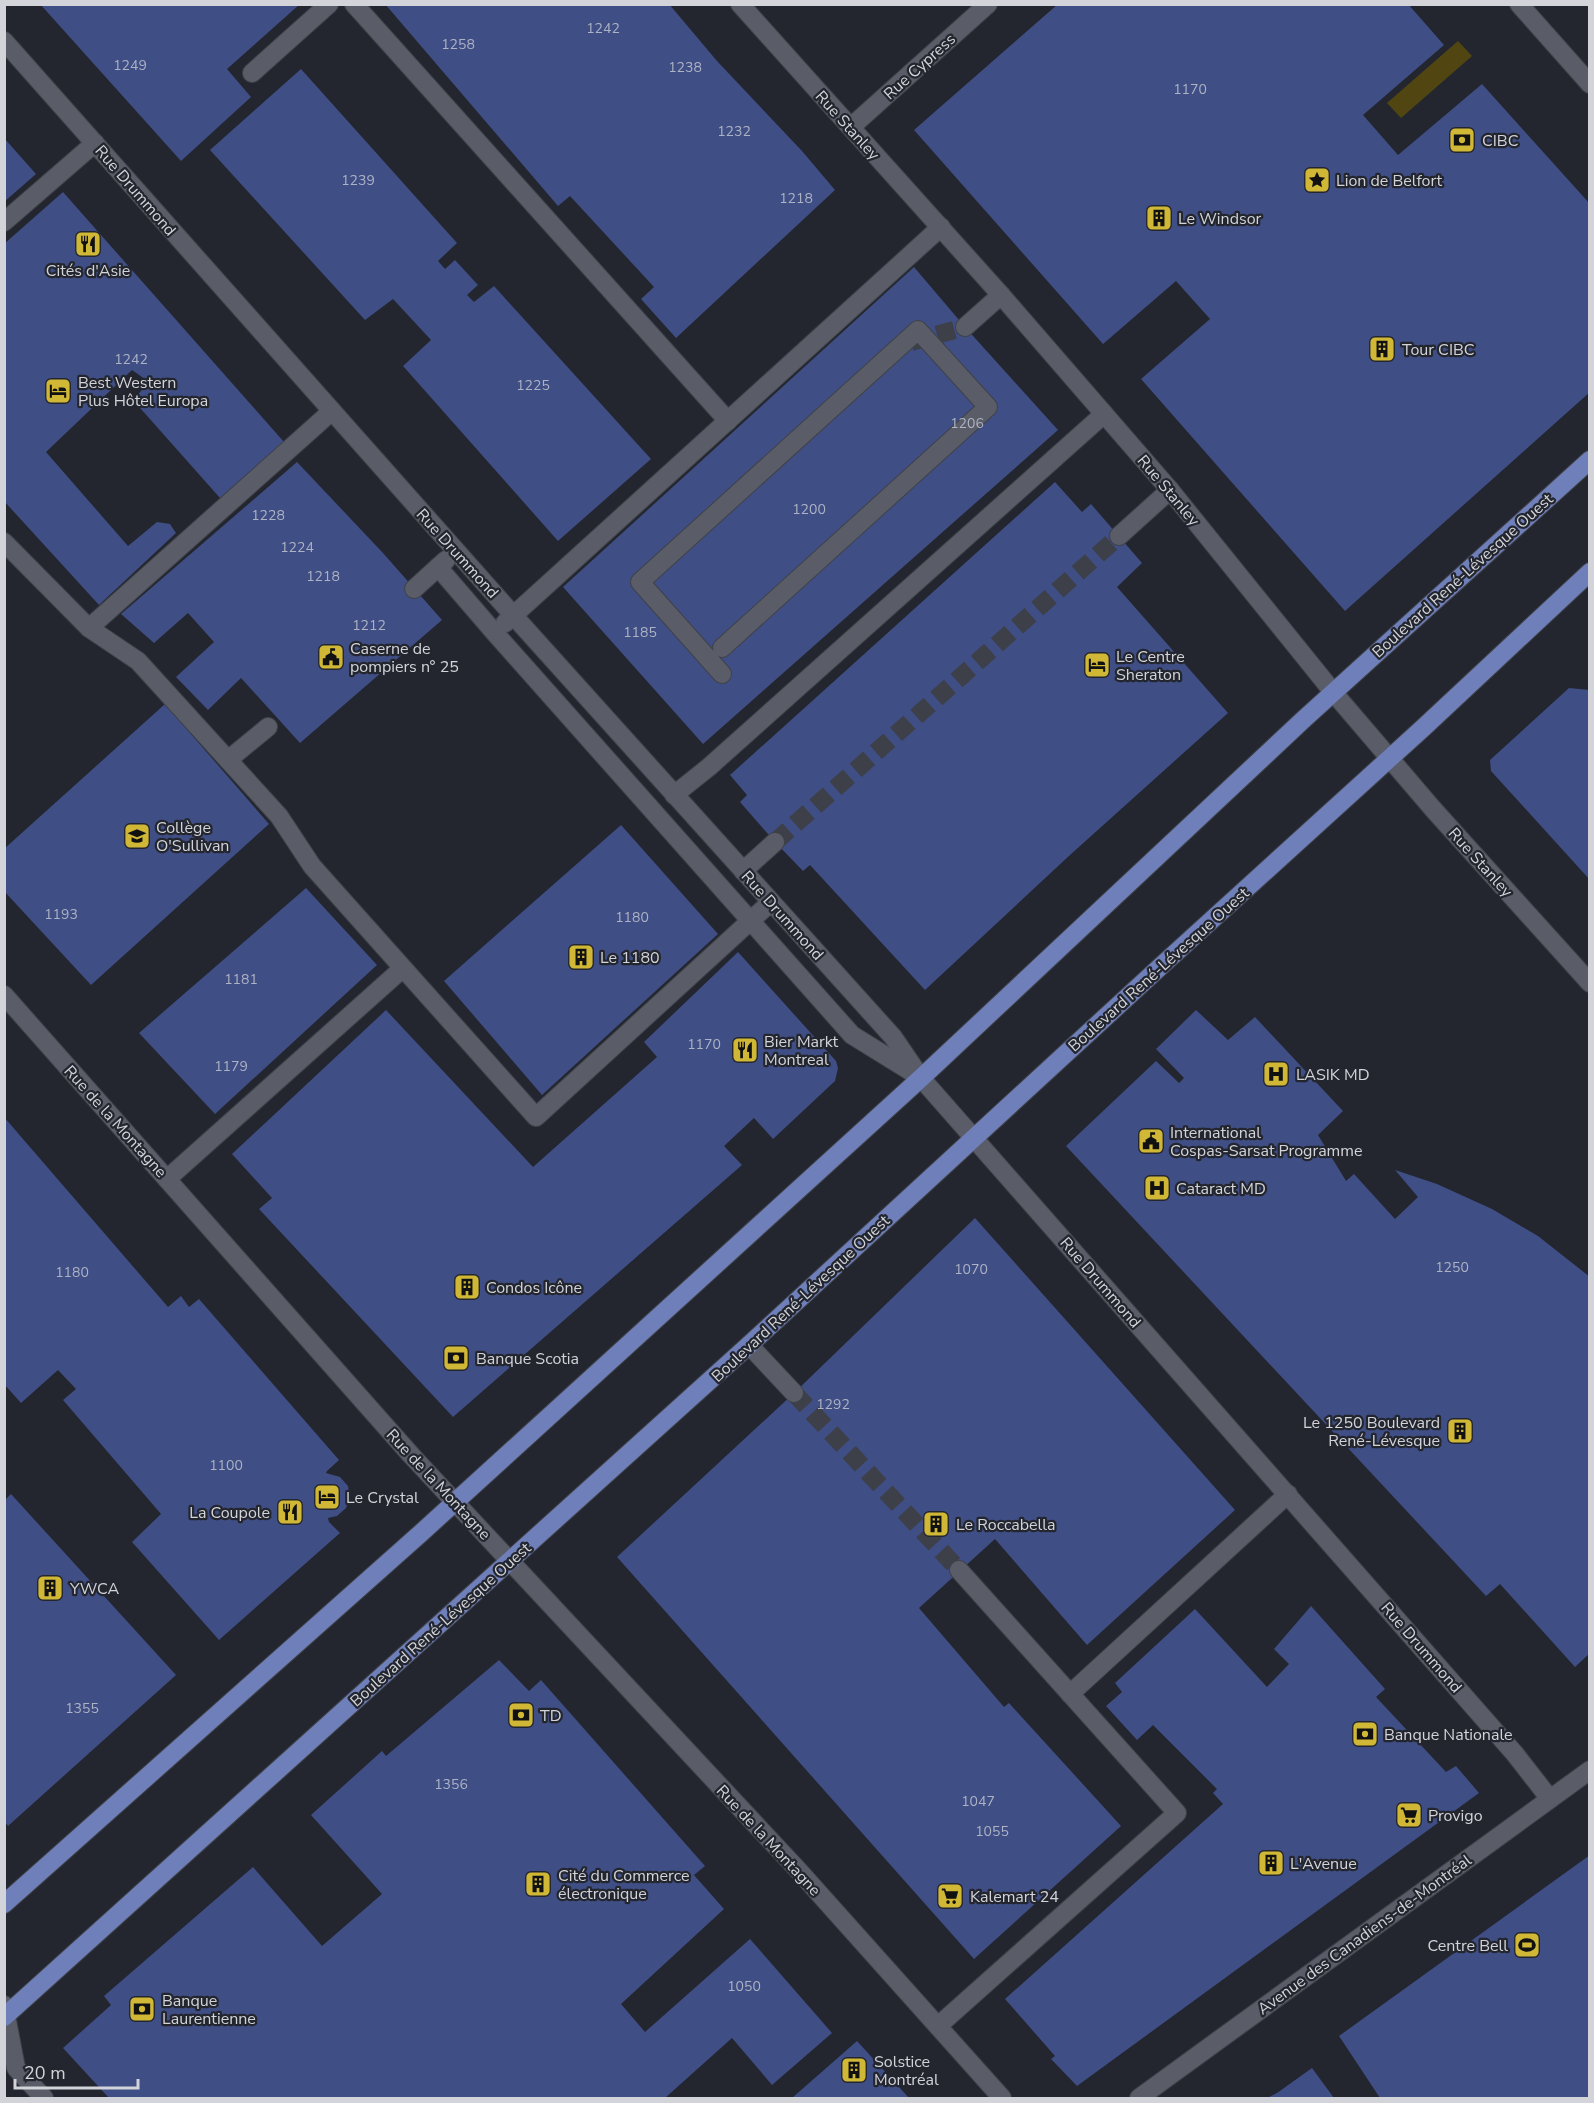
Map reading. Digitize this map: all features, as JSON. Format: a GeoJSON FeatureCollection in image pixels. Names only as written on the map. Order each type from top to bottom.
{"type":"FeatureCollection","features":[{"type":"Feature","properties":{"kind":"main road","name":"Boulevard René-Lévesque Ouest"},"geometry":{"type":"LineString","coordinates":[[4,1904],[455,1502],[921,1078],[1333,692],[1590,460]]}},
{"type":"Feature","properties":{"kind":"main road","name":"Boulevard René-Lévesque Ouest"},"geometry":{"type":"LineString","coordinates":[[5,2013],[749,1345],[1590,572]]}},
{"type":"Feature","properties":{"kind":"street"},"geometry":{"type":"LineString","coordinates":[[252,73],[329,4]]}},
{"type":"Feature","properties":{"kind":"street"},"geometry":{"type":"LineString","coordinates":[[354,4],[728,421]]}},
{"type":"Feature","properties":{"kind":"street","name":"Rue Stanley"},"geometry":{"type":"LineString","coordinates":[[740,4],[1001,295],[1170,490],[1333,692],[1590,983]]}},
{"type":"Feature","properties":{"kind":"street","name":"Rue Cypress"},"geometry":{"type":"LineString","coordinates":[[851,127],[988,4]]}},
{"type":"Feature","properties":{"kind":"street"},"geometry":{"type":"LineString","coordinates":[[1519,4],[1590,84]]}},
{"type":"Feature","properties":{"kind":"street","name":"Rue Drummond"},"geometry":{"type":"LineString","coordinates":[[4,41],[513,615],[893,1037],[921,1078],[1509,1747],[1550,1799]]}},
{"type":"Feature","properties":{"kind":"street"},"geometry":{"type":"LineString","coordinates":[[4,222],[95,143]]}},
{"type":"Feature","properties":{"kind":"street"},"geometry":{"type":"LineString","coordinates":[[494,632],[941,228]]}},
{"type":"Feature","properties":{"kind":"street"},"geometry":{"type":"LineString","coordinates":[[965,327],[1001,295]]}},
{"type":"Feature","properties":{"kind":"street"},"geometry":{"type":"LineString","coordinates":[[722,648],[988,407],[918,330],[640,582],[722,674]]}},
{"type":"Feature","properties":{"kind":"street"},"geometry":{"type":"LineString","coordinates":[[89,627],[332,411]]}},
{"type":"Feature","properties":{"kind":"street"},"geometry":{"type":"LineString","coordinates":[[674,795],[1104,414]]}},
{"type":"Feature","properties":{"kind":"street"},"geometry":{"type":"LineString","coordinates":[[1119,536],[1170,490]]}},
{"type":"Feature","properties":{"kind":"street"},"geometry":{"type":"LineString","coordinates":[[4,542],[89,627],[138,661],[279,816],[312,866],[536,1117],[771,902]]}},
{"type":"Feature","properties":{"kind":"street"},"geometry":{"type":"LineString","coordinates":[[414,589],[456,551]]}},
{"type":"Feature","properties":{"kind":"street"},"geometry":{"type":"LineString","coordinates":[[438,567],[852,1035],[921,1078]]}},
{"type":"Feature","properties":{"kind":"street"},"geometry":{"type":"LineString","coordinates":[[228,760],[268,727]]}},
{"type":"Feature","properties":{"kind":"street"},"geometry":{"type":"LineString","coordinates":[[743,871],[775,842]]}},
{"type":"Feature","properties":{"kind":"street"},"geometry":{"type":"LineString","coordinates":[[167,1179],[402,969]]}},
{"type":"Feature","properties":{"kind":"street","name":"Rue de la Montagne"},"geometry":{"type":"LineString","coordinates":[[4,995],[249,1274],[455,1502],[799,1871],[1002,2098]]}},
{"type":"Feature","properties":{"kind":"street"},"geometry":{"type":"LineString","coordinates":[[749,1345],[794,1393]]}},
{"type":"Feature","properties":{"kind":"street"},"geometry":{"type":"LineString","coordinates":[[1070,1694],[1288,1494]]}},
{"type":"Feature","properties":{"kind":"street"},"geometry":{"type":"LineString","coordinates":[[938,2026],[1177,1813],[959,1570]]}},
{"type":"Feature","properties":{"kind":"street","name":"Avenue des Canadiens-de-Montréal"},"geometry":{"type":"LineString","coordinates":[[1139,2098],[1590,1770]]}},
{"type":"Feature","properties":{"kind":"street"},"geometry":{"type":"LineString","coordinates":[[5,2013],[16,2068],[44,2098]]}},
{"type":"Feature","properties":{"kind":"shaded area"},"geometry":{"type":"Polygon","coordinates":[[[1458,41],[1472,56],[1401,118],[1387,103],[1458,41]]]}},
{"type":"Feature","properties":{"kind":"building"},"geometry":{"type":"Polygon","coordinates":[[[40,4],[300,4],[227,69],[251,97],[181,161],[40,4]]]}},
{"type":"Feature","properties":{"kind":"building"},"geometry":{"type":"Polygon","coordinates":[[[385,4],[669,4],[717,61],[802,151],[835,190],[676,338],[641,299],[654,287],[570,196],[558,206],[385,4]]]}},
{"type":"Feature","properties":{"kind":"building"},"geometry":{"type":"Polygon","coordinates":[[[1058,4],[1408,4],[1444,45],[1363,115],[1398,155],[1482,84],[1590,204],[1590,392],[1345,611],[1141,379],[1210,319],[1176,281],[1103,344],[914,130],[1058,4]]]}},
{"type":"Feature","properties":{"kind":"building"},"geometry":{"type":"Polygon","coordinates":[[[301,69],[457,243],[438,261],[445,269],[455,260],[478,285],[467,295],[474,302],[494,286],[651,459],[558,541],[403,366],[431,340],[393,299],[365,320],[210,150],[301,69]]]}},
{"type":"Feature","properties":{"kind":"building"},"geometry":{"type":"Polygon","coordinates":[[[4,138],[36,174],[4,202],[4,138]]]}},
{"type":"Feature","properties":{"kind":"building","name":"Best Western Plus Hôtel Europa"},"geometry":{"type":"Polygon","coordinates":[[[63,192],[284,442],[220,498],[133,400],[149,382],[132,370],[46,452],[128,546],[157,522],[170,524],[176,533],[99,605],[4,501],[4,244],[63,192]]]}},
{"type":"Feature","properties":{"kind":"building"},"geometry":{"type":"Polygon","coordinates":[[[914,267],[1058,430],[703,744],[563,587],[914,267]]]}},
{"type":"Feature","properties":{"kind":"building"},"geometry":{"type":"Polygon","coordinates":[[[297,462],[383,553],[442,620],[300,743],[241,678],[208,710],[176,677],[214,642],[188,613],[154,643],[121,614],[297,462]]]}},
{"type":"Feature","properties":{"kind":"building"},"geometry":{"type":"Polygon","coordinates":[[[1055,482],[1082,512],[1091,504],[1142,563],[1117,587],[1228,713],[1070,855],[925,990],[810,865],[803,871],[775,842],[740,802],[747,795],[730,775],[1055,482]]]}},
{"type":"Feature","properties":{"kind":"building"},"geometry":{"type":"Polygon","coordinates":[[[1569,688],[1590,690],[1590,880],[1491,771],[1490,760],[1569,688]]]}},
{"type":"Feature","properties":{"kind":"building","name":"Collège O'Sullivan"},"geometry":{"type":"Polygon","coordinates":[[[165,704],[269,824],[91,985],[4,891],[4,849],[165,704]]]}},
{"type":"Feature","properties":{"kind":"building","name":"Le 1180"},"geometry":{"type":"Polygon","coordinates":[[[621,825],[718,934],[542,1095],[444,981],[621,825]]]}},
{"type":"Feature","properties":{"kind":"building"},"geometry":{"type":"Polygon","coordinates":[[[306,888],[377,965],[215,1114],[139,1033],[306,888]]]}},
{"type":"Feature","properties":{"kind":"building","name":"Condos Icône"},"geometry":{"type":"Polygon","coordinates":[[[738,952],[836,1061],[838,1068],[835,1081],[773,1139],[754,1118],[724,1146],[742,1165],[453,1417],[259,1209],[272,1198],[232,1154],[386,1010],[533,1167],[657,1057],[644,1042],[738,952]]]}},
{"type":"Feature","properties":{"kind":"building","name":"Le 1250 Boulevard René-Lévesque"},"geometry":{"type":"Polygon","coordinates":[[[1196,1010],[1228,1040],[1255,1017],[1343,1111],[1318,1135],[1346,1181],[1354,1174],[1395,1219],[1418,1197],[1395,1170],[1437,1184],[1492,1209],[1538,1236],[1590,1277],[1590,1653],[1575,1667],[1500,1584],[1486,1596],[1066,1146],[1156,1061],[1179,1083],[1184,1078],[1156,1049],[1196,1010]]]}},
{"type":"Feature","properties":{"kind":"building"},"geometry":{"type":"Polygon","coordinates":[[[4,1117],[168,1307],[181,1296],[189,1307],[199,1299],[339,1460],[326,1473],[340,1477],[348,1486],[350,1497],[346,1508],[337,1516],[328,1518],[340,1533],[219,1640],[132,1542],[161,1514],[63,1400],[76,1389],[58,1370],[21,1403],[4,1384],[4,1117]]]}},
{"type":"Feature","properties":{"kind":"building","name":"Le Roccabella"},"geometry":{"type":"Polygon","coordinates":[[[975,1218],[1235,1510],[1087,1645],[995,1539],[919,1608],[1004,1707],[1009,1703],[1121,1826],[974,1959],[617,1557],[794,1393],[975,1218]]]}},
{"type":"Feature","properties":{"kind":"building","name":"YWCA"},"geometry":{"type":"Polygon","coordinates":[[[11,1494],[176,1675],[8,1826],[5,1822],[5,1500],[11,1494]]]}},
{"type":"Feature","properties":{"kind":"building","name":"L'Avenue"},"geometry":{"type":"Polygon","coordinates":[[[1311,1606],[1385,1689],[1376,1697],[1446,1772],[1456,1766],[1479,1793],[1077,2086],[1051,2059],[1055,2056],[1005,1999],[1223,1804],[1213,1793],[1217,1789],[1153,1725],[1137,1740],[1106,1706],[1122,1692],[1115,1683],[1195,1609],[1267,1687],[1289,1664],[1274,1649],[1311,1606]]]}},
{"type":"Feature","properties":{"kind":"building","name":"Cité du Commerce électronique"},"geometry":{"type":"Polygon","coordinates":[[[499,1660],[529,1691],[541,1680],[705,1866],[694,1875],[724,1909],[621,2004],[645,2032],[750,1939],[832,2033],[772,2085],[732,2038],[665,2098],[109,2098],[63,2048],[111,2005],[104,1996],[253,1867],[322,1946],[382,1894],[311,1815],[382,1751],[386,1756],[499,1660]]]}},
{"type":"Feature","properties":{"kind":"building","name":"Centre Bell"},"geometry":{"type":"Polygon","coordinates":[[[1590,1855],[1590,2098],[1380,2098],[1339,2036],[1590,1855]]]}},
{"type":"Feature","properties":{"kind":"building","name":"Solstice Montréal"},"geometry":{"type":"Polygon","coordinates":[[[857,2041],[909,2098],[792,2098],[857,2041]]]}},
{"type":"Feature","properties":{"kind":"building"},"geometry":{"type":"Polygon","coordinates":[[[1312,2068],[1334,2098],[1267,2098],[1277,2093],[1312,2068]]]}},
{"type":"Feature","properties":{"kind":"tunnel"},"geometry":{"type":"LineString","coordinates":[[911,342],[965,327]]}},
{"type":"Feature","properties":{"kind":"tunnel"},"geometry":{"type":"LineString","coordinates":[[775,842],[1119,536]]}},
{"type":"Feature","properties":{"kind":"tunnel"},"geometry":{"type":"LineString","coordinates":[[794,1393],[959,1570]]}},
{"type":"Feature","properties":{"kind":"place","name":"CIBC"},"geometry":{"type":"Point","coordinates":[1462,140]}},
{"type":"Feature","properties":{"kind":"place","name":"Lion de Belfort"},"geometry":{"type":"Point","coordinates":[1317,180]}},
{"type":"Feature","properties":{"kind":"place","name":"Le Windsor"},"geometry":{"type":"Point","coordinates":[1159,218]}},
{"type":"Feature","properties":{"kind":"place","name":"Cités d'Asie"},"geometry":{"type":"Point","coordinates":[88,244]}},
{"type":"Feature","properties":{"kind":"place","name":"Tour CIBC"},"geometry":{"type":"Point","coordinates":[1382,349]}},
{"type":"Feature","properties":{"kind":"place","name":"Best Western Plus Hôtel Europa"},"geometry":{"type":"Point","coordinates":[58,391]}},
{"type":"Feature","properties":{"kind":"place","name":"Caserne de pompiers n° 25"},"geometry":{"type":"Point","coordinates":[331,657]}},
{"type":"Feature","properties":{"kind":"place","name":"Le Centre Sheraton"},"geometry":{"type":"Point","coordinates":[1097,665]}},
{"type":"Feature","properties":{"kind":"place","name":"Collège O'Sullivan"},"geometry":{"type":"Point","coordinates":[137,836]}},
{"type":"Feature","properties":{"kind":"place","name":"Le 1180"},"geometry":{"type":"Point","coordinates":[581,957]}},
{"type":"Feature","properties":{"kind":"place","name":"Bier Markt Montreal"},"geometry":{"type":"Point","coordinates":[745,1050]}},
{"type":"Feature","properties":{"kind":"place","name":"LASIK MD"},"geometry":{"type":"Point","coordinates":[1276,1074]}},
{"type":"Feature","properties":{"kind":"place","name":"International Cospas-Sarsat Programme"},"geometry":{"type":"Point","coordinates":[1151,1141]}},
{"type":"Feature","properties":{"kind":"place","name":"Cataract MD"},"geometry":{"type":"Point","coordinates":[1157,1188]}},
{"type":"Feature","properties":{"kind":"place","name":"Condos Icône"},"geometry":{"type":"Point","coordinates":[467,1287]}},
{"type":"Feature","properties":{"kind":"place","name":"Banque Scotia"},"geometry":{"type":"Point","coordinates":[456,1358]}},
{"type":"Feature","properties":{"kind":"place","name":"Le 1250 Boulevard René-Lévesque"},"geometry":{"type":"Point","coordinates":[1460,1431]}},
{"type":"Feature","properties":{"kind":"place","name":"Le Crystal"},"geometry":{"type":"Point","coordinates":[327,1497]}},
{"type":"Feature","properties":{"kind":"place","name":"La Coupole"},"geometry":{"type":"Point","coordinates":[290,1512]}},
{"type":"Feature","properties":{"kind":"place","name":"Le Roccabella"},"geometry":{"type":"Point","coordinates":[936,1524]}},
{"type":"Feature","properties":{"kind":"place","name":"YWCA"},"geometry":{"type":"Point","coordinates":[50,1588]}},
{"type":"Feature","properties":{"kind":"place","name":"TD"},"geometry":{"type":"Point","coordinates":[521,1715]}},
{"type":"Feature","properties":{"kind":"place","name":"Banque Nationale"},"geometry":{"type":"Point","coordinates":[1365,1734]}},
{"type":"Feature","properties":{"kind":"place","name":"Provigo"},"geometry":{"type":"Point","coordinates":[1409,1815]}},
{"type":"Feature","properties":{"kind":"place","name":"L'Avenue"},"geometry":{"type":"Point","coordinates":[1271,1863]}},
{"type":"Feature","properties":{"kind":"place","name":"Cité du Commerce électronique"},"geometry":{"type":"Point","coordinates":[538,1884]}},
{"type":"Feature","properties":{"kind":"place","name":"Kalemart 24"},"geometry":{"type":"Point","coordinates":[950,1896]}},
{"type":"Feature","properties":{"kind":"place","name":"Centre Bell"},"geometry":{"type":"Point","coordinates":[1527,1945]}},
{"type":"Feature","properties":{"kind":"place","name":"Banque Laurentienne"},"geometry":{"type":"Point","coordinates":[142,2009]}},
{"type":"Feature","properties":{"kind":"place","name":"Solstice Montréal"},"geometry":{"type":"Point","coordinates":[854,2070]}}]}
